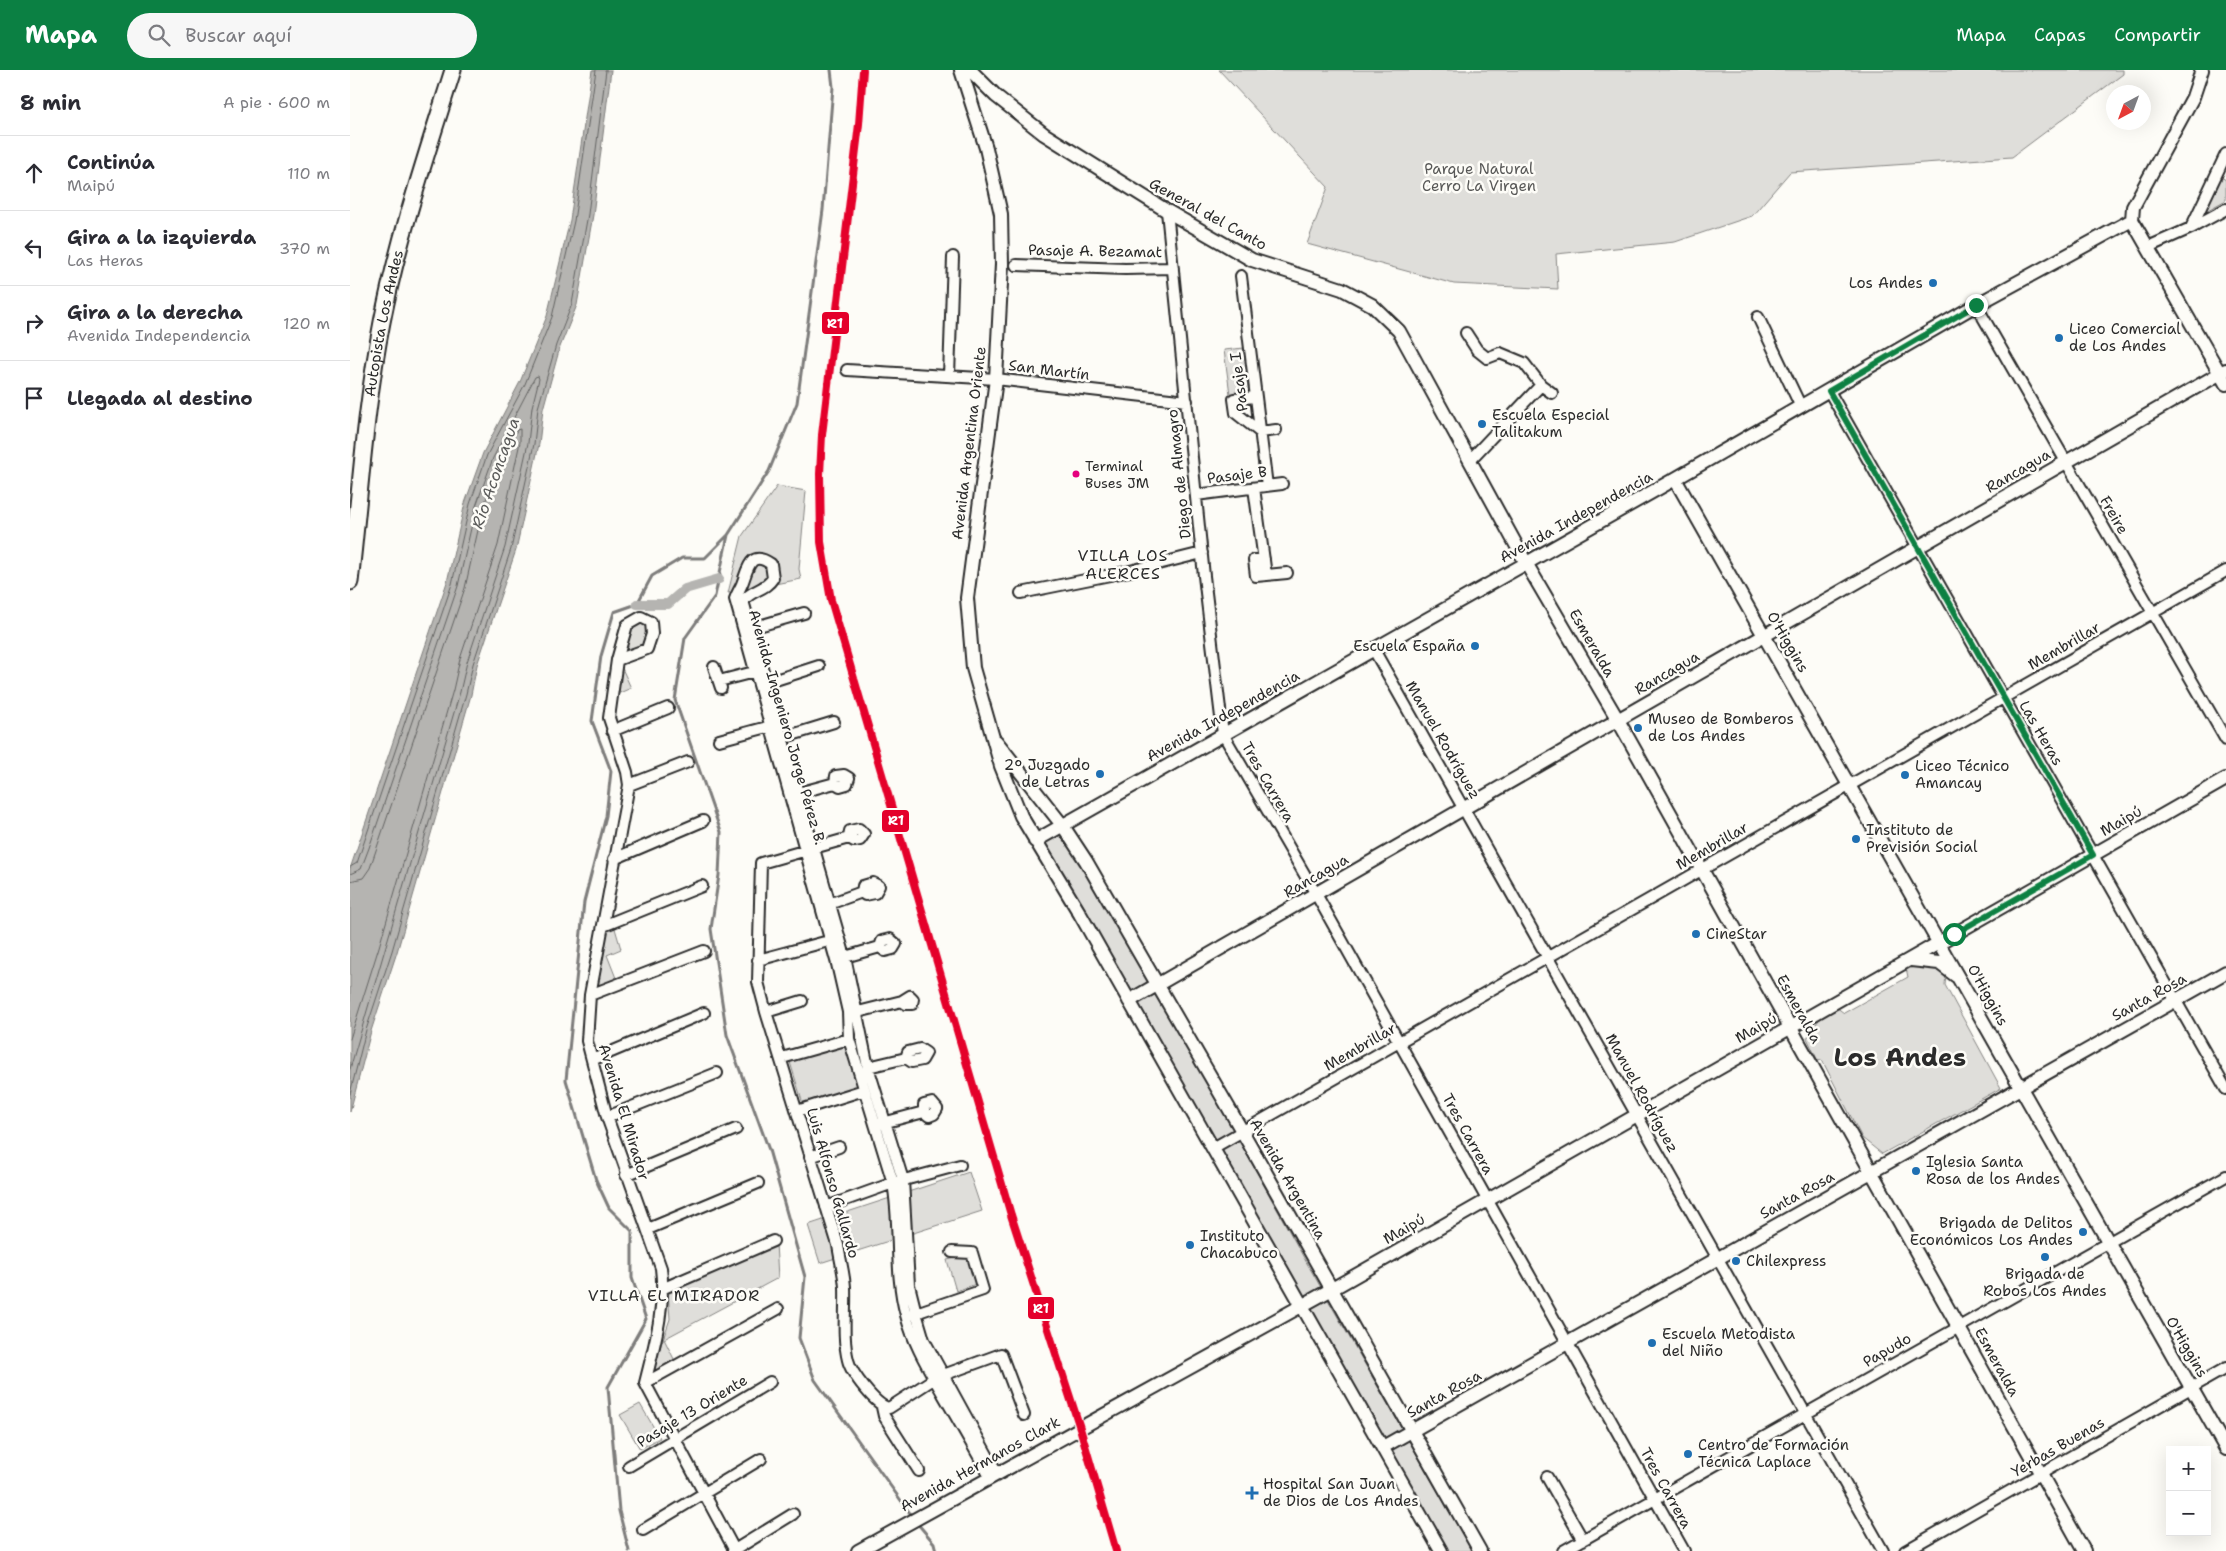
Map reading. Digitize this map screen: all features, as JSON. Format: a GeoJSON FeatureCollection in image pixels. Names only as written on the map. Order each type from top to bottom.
{"type":"FeatureCollection","features":[{"type":"Feature","properties":{"kind":"highway","name":"Autopista Los Andes"},"geometry":{"type":"LineString","coordinates":[[350,582],[366,432],[382,321],[406,224],[453,70]]}},
{"type":"Feature","properties":{"kind":"main road","name":"Avenida Argentina Oriente"},"geometry":{"type":"LineString","coordinates":[[961,70],[986,148],[1001,214],[1002,264],[996,379],[967,598],[973,668],[990,734],[1021,816],[1034,841]]}},
{"type":"Feature","properties":{"kind":"main road","name":"General del Canto"},"geometry":{"type":"LineString","coordinates":[[970,70],[996,96],[1044,134],[1167,212],[1252,260],[1342,289],[1372,305],[1399,331],[1526,563]]}},
{"type":"Feature","properties":{"kind":"main road"},"geometry":{"type":"LineString","coordinates":[[2202,70],[2193,97],[2133,207],[2132,220],[2224,376]]}},
{"type":"Feature","properties":{"kind":"main road","name":"Avenida Independencia"},"geometry":{"type":"LineString","coordinates":[[1034,841],[1802,407],[1976,305],[2132,220]]}},
{"type":"Feature","properties":{"kind":"main road","name":"Rancagua"},"geometry":{"type":"LineString","coordinates":[[1129,1002],[2066,462],[2224,376]]}},
{"type":"Feature","properties":{"kind":"main road","name":"O'Higgins"},"geometry":{"type":"LineString","coordinates":[[1675,479],[1766,635],[2226,1449]]}},
{"type":"Feature","properties":{"kind":"main road","name":"Esmeralda"},"geometry":{"type":"LineString","coordinates":[[1526,563],[1618,720],[2084,1551]]}},
{"type":"Feature","properties":{"kind":"main road","name":"Avenida Argentina Oriente"},"geometry":{"type":"LineString","coordinates":[[990,734],[1063,826]]}},
{"type":"Feature","properties":{"kind":"main road","name":"Maipú"},"geometry":{"type":"LineString","coordinates":[[1302,1305],[2226,780]]}},
{"type":"Feature","properties":{"kind":"main road","name":"Avenida Argentina"},"geometry":{"type":"LineString","coordinates":[[1063,826],[1086,861],[1156,986],[1242,1131],[1480,1551]]}},
{"type":"Feature","properties":{"kind":"main road"},"geometry":{"type":"LineString","coordinates":[[1034,841],[1080,914],[1441,1551]]}},
{"type":"Feature","properties":{"kind":"main road"},"geometry":{"type":"LineString","coordinates":[[1907,961],[1921,960],[1939,963],[1962,981]]}},
{"type":"Feature","properties":{"kind":"main road","name":"Santa Rosa"},"geometry":{"type":"LineString","coordinates":[[1383,1447],[2226,972]]}},
{"type":"Feature","properties":{"kind":"main road"},"geometry":{"type":"LineString","coordinates":[[1802,1049],[1806,1026],[1817,1013]]}},
{"type":"Feature","properties":{"kind":"main road"},"geometry":{"type":"LineString","coordinates":[[1995,1102],[2006,1092],[2010,1082],[2009,1066]]}},
{"type":"Feature","properties":{"kind":"main road"},"geometry":{"type":"LineString","coordinates":[[1856,1143],[1868,1157],[1879,1162],[1890,1161]]}},
{"type":"Feature","properties":{"kind":"main road","name":"Avenida Hermanos Clark"},"geometry":{"type":"LineString","coordinates":[[858,1551],[925,1512],[1302,1305]]}},
{"type":"Feature","properties":{"kind":"street"},"geometry":{"type":"LineString","coordinates":[[2191,228],[2223,168],[2226,154]]}},
{"type":"Feature","properties":{"kind":"street"},"geometry":{"type":"LineString","coordinates":[[2148,247],[2191,228],[2226,208]]}},
{"type":"Feature","properties":{"kind":"street","name":"Diego de Almagro"},"geometry":{"type":"LineString","coordinates":[[1167,212],[1202,553],[1223,734]]}},
{"type":"Feature","properties":{"kind":"street"},"geometry":{"type":"LineString","coordinates":[[949,376],[953,257]]}},
{"type":"Feature","properties":{"kind":"street","name":"Pasaje A. Bezamat"},"geometry":{"type":"LineString","coordinates":[[1016,265],[1125,269],[1173,268]]}},
{"type":"Feature","properties":{"kind":"street","name":"Pasaje I"},"geometry":{"type":"LineString","coordinates":[[1241,276],[1267,486]]}},
{"type":"Feature","properties":{"kind":"street","name":"Freire"},"geometry":{"type":"LineString","coordinates":[[1976,305],[2226,740]]}},
{"type":"Feature","properties":{"kind":"street"},"geometry":{"type":"LineString","coordinates":[[1758,317],[1802,407]]}},
{"type":"Feature","properties":{"kind":"street"},"geometry":{"type":"LineString","coordinates":[[1466,333],[1477,350],[1486,358],[1500,353],[1524,363],[1541,385],[1552,393]]}},
{"type":"Feature","properties":{"kind":"street","name":"San Martín"},"geometry":{"type":"LineString","coordinates":[[847,370],[996,379],[1186,401]]}},
{"type":"Feature","properties":{"kind":"street"},"geometry":{"type":"LineString","coordinates":[[1470,460],[1541,385]]}},
{"type":"Feature","properties":{"kind":"street","name":"Las Heras"},"geometry":{"type":"LineString","coordinates":[[1829,391],[2226,1089]]}},
{"type":"Feature","properties":{"kind":"street","name":"Pasaje I"},"geometry":{"type":"LineString","coordinates":[[1256,397],[1234,399],[1236,413],[1260,432]]}},
{"type":"Feature","properties":{"kind":"street"},"geometry":{"type":"LineString","coordinates":[[1260,432],[1276,430]]}},
{"type":"Feature","properties":{"kind":"street","name":"Pasaje B"},"geometry":{"type":"LineString","coordinates":[[1196,495],[1282,484]]}},
{"type":"Feature","properties":{"kind":"street"},"geometry":{"type":"LineString","coordinates":[[1254,488],[1264,559],[1261,575],[1286,573]]}},
{"type":"Feature","properties":{"kind":"street"},"geometry":{"type":"LineString","coordinates":[[1021,593],[1130,571],[1202,553]]}},
{"type":"Feature","properties":{"kind":"street","name":"Avenida Ingeniero Jorge Pérez B."},"geometry":{"type":"LineString","coordinates":[[903,1262],[893,1183],[880,1124],[868,1067],[852,1014],[809,849],[754,672],[747,630],[743,600],[753,591],[768,586],[773,578],[771,564],[765,560],[750,562],[735,599],[747,630],[766,683],[798,793],[809,849],[829,904],[834,939],[845,957],[852,1014],[849,1039],[864,1090],[880,1124],[903,1180],[903,1262],[900,1286],[911,1315],[916,1342],[994,1475]]}},
{"type":"Feature","properties":{"kind":"street","name":"Membrillar"},"geometry":{"type":"LineString","coordinates":[[1213,1148],[2226,571]]}},
{"type":"Feature","properties":{"kind":"street"},"geometry":{"type":"LineString","coordinates":[[747,630],[804,613]]}},
{"type":"Feature","properties":{"kind":"street","name":"Manuel Rodríguez"},"geometry":{"type":"LineString","coordinates":[[1374,650],[1549,956],[1883,1551]]}},
{"type":"Feature","properties":{"kind":"street","name":"Avenida El Mirador"},"geometry":{"type":"LineString","coordinates":[[617,660],[609,718],[627,772],[629,785],[590,995],[587,1040],[607,1117],[626,1176],[648,1229],[661,1268],[664,1288],[657,1332],[645,1384]]}},
{"type":"Feature","properties":{"kind":"street"},"geometry":{"type":"LineString","coordinates":[[766,683],[819,666]]}},
{"type":"Feature","properties":{"kind":"street"},"geometry":{"type":"LineString","coordinates":[[714,667],[720,684],[754,672]]}},
{"type":"Feature","properties":{"kind":"street"},"geometry":{"type":"LineString","coordinates":[[612,731],[668,708]]}},
{"type":"Feature","properties":{"kind":"street"},"geometry":{"type":"LineString","coordinates":[[719,740],[771,726],[782,738],[834,722]]}},
{"type":"Feature","properties":{"kind":"street","name":"Tres Carrera"},"geometry":{"type":"LineString","coordinates":[[1223,734],[1316,894],[1684,1551]]}},
{"type":"Feature","properties":{"kind":"street"},"geometry":{"type":"LineString","coordinates":[[629,785],[688,762]]}},
{"type":"Feature","properties":{"kind":"street"},"geometry":{"type":"LineString","coordinates":[[798,793],[835,783]]}},
{"type":"Feature","properties":{"kind":"street"},"geometry":{"type":"LineString","coordinates":[[614,859],[703,820]]}},
{"type":"Feature","properties":{"kind":"street"},"geometry":{"type":"LineString","coordinates":[[809,849],[849,838]]}},
{"type":"Feature","properties":{"kind":"street","name":"Luis Alfonso Gallardo"},"geometry":{"type":"LineString","coordinates":[[809,849],[761,863],[758,982],[838,1245],[845,1285],[845,1344],[848,1362],[874,1400],[882,1407],[884,1416],[919,1470]]}},
{"type":"Feature","properties":{"kind":"street"},"geometry":{"type":"LineString","coordinates":[[603,926],[702,886]]}},
{"type":"Feature","properties":{"kind":"street"},"geometry":{"type":"LineString","coordinates":[[829,904],[862,892]]}},
{"type":"Feature","properties":{"kind":"street"},"geometry":{"type":"LineString","coordinates":[[758,960],[834,939]]}},
{"type":"Feature","properties":{"kind":"street"},"geometry":{"type":"LineString","coordinates":[[845,957],[880,947]]}},
{"type":"Feature","properties":{"kind":"street"},"geometry":{"type":"LineString","coordinates":[[590,995],[704,951]]}},
{"type":"Feature","properties":{"kind":"street"},"geometry":{"type":"LineString","coordinates":[[766,1012],[802,1001]]}},
{"type":"Feature","properties":{"kind":"street"},"geometry":{"type":"LineString","coordinates":[[852,1014],[902,1001]]}},
{"type":"Feature","properties":{"kind":"street"},"geometry":{"type":"LineString","coordinates":[[592,1060],[704,1013]]}},
{"type":"Feature","properties":{"kind":"street"},"geometry":{"type":"LineString","coordinates":[[782,1058],[849,1039]]}},
{"type":"Feature","properties":{"kind":"street"},"geometry":{"type":"LineString","coordinates":[[868,1067],[906,1058]]}},
{"type":"Feature","properties":{"kind":"street"},"geometry":{"type":"LineString","coordinates":[[607,1117],[717,1073]]}},
{"type":"Feature","properties":{"kind":"street"},"geometry":{"type":"LineString","coordinates":[[797,1111],[864,1090]]}},
{"type":"Feature","properties":{"kind":"street"},"geometry":{"type":"LineString","coordinates":[[880,1124],[924,1112]]}},
{"type":"Feature","properties":{"kind":"street"},"geometry":{"type":"LineString","coordinates":[[626,1176],[736,1129]]}},
{"type":"Feature","properties":{"kind":"street"},"geometry":{"type":"LineString","coordinates":[[810,1157],[839,1147]]}},
{"type":"Feature","properties":{"kind":"street"},"geometry":{"type":"LineString","coordinates":[[826,1207],[893,1183],[960,1165]]}},
{"type":"Feature","properties":{"kind":"street","name":"Papudo"},"geometry":{"type":"LineString","coordinates":[[1563,1551],[2226,1176]]}},
{"type":"Feature","properties":{"kind":"street"},"geometry":{"type":"LineString","coordinates":[[648,1229],[758,1183]]}},
{"type":"Feature","properties":{"kind":"street"},"geometry":{"type":"LineString","coordinates":[[664,1288],[773,1241]]}},
{"type":"Feature","properties":{"kind":"street"},"geometry":{"type":"LineString","coordinates":[[911,1315],[983,1290],[972,1253],[952,1252]]}},
{"type":"Feature","properties":{"kind":"street"},"geometry":{"type":"LineString","coordinates":[[778,1309],[645,1384],[734,1551],[793,1514]]}},
{"type":"Feature","properties":{"kind":"street"},"geometry":{"type":"LineString","coordinates":[[882,1407],[889,1408],[938,1377],[1001,1354],[1024,1415]]}},
{"type":"Feature","properties":{"kind":"street","name":"Yerbas Buenas"},"geometry":{"type":"LineString","coordinates":[[1906,1551],[2226,1368]]}},
{"type":"Feature","properties":{"kind":"street","name":"Pasaje 13 Oriente"},"geometry":{"type":"LineString","coordinates":[[629,1466],[673,1438],[770,1382]]}},
{"type":"Feature","properties":{"kind":"street"},"geometry":{"type":"LineString","coordinates":[[643,1530],[761,1459]]}},
{"type":"Feature","properties":{"kind":"street"},"geometry":{"type":"LineString","coordinates":[[1547,1477],[1583,1540]]}},
{"type":"Feature","properties":{"kind":"green space","name":"Parque Natural Cerro La Virgen"},"geometry":{"type":"Polygon","coordinates":[[[1219,70],[2123,70],[2123,74],[2012,157],[1790,172],[1752,216],[1675,242],[1556,254],[1558,289],[1454,284],[1307,244],[1328,187],[1219,70]]]}},
{"type":"Feature","properties":{"kind":"green space"},"geometry":{"type":"Polygon","coordinates":[[[2221,177],[2226,180],[2226,200],[2206,211],[2221,177]]]}},
{"type":"Feature","properties":{"kind":"green space"},"geometry":{"type":"Polygon","coordinates":[[[1244,348],[1249,392],[1230,394],[1224,350],[1244,348]]]}},
{"type":"Feature","properties":{"kind":"green space"},"geometry":{"type":"Polygon","coordinates":[[[777,486],[806,491],[799,569],[801,579],[728,593],[742,536],[777,486]]]}},
{"type":"Feature","properties":{"kind":"green space"},"geometry":{"type":"Polygon","coordinates":[[[638,623],[647,625],[642,647],[628,653],[624,649],[630,628],[638,623]]]}},
{"type":"Feature","properties":{"kind":"green space"},"geometry":{"type":"Polygon","coordinates":[[[621,666],[631,688],[615,695],[621,666]]]}},
{"type":"Feature","properties":{"kind":"green space"},"geometry":{"type":"Polygon","coordinates":[[[1063,829],[1087,865],[1304,1258],[1472,1551],[1444,1551],[1043,844],[1063,829]]]}},
{"type":"Feature","properties":{"kind":"green space"},"geometry":{"type":"Polygon","coordinates":[[[614,925],[621,949],[607,955],[616,978],[597,987],[607,929],[614,925]]]}},
{"type":"Feature","properties":{"kind":"green space"},"geometry":{"type":"Polygon","coordinates":[[[1917,963],[1933,965],[1946,974],[1945,985],[2001,1088],[1882,1154],[1862,1138],[1822,1060],[1818,1061],[1807,1038],[1820,1018],[1836,1007],[1844,1013],[1908,977],[1906,968],[1917,963]]]}},
{"type":"Feature","properties":{"kind":"green space"},"geometry":{"type":"Polygon","coordinates":[[[845,1044],[859,1089],[803,1104],[790,1062],[845,1044]]]}},
{"type":"Feature","properties":{"kind":"green space"},"geometry":{"type":"Polygon","coordinates":[[[969,1172],[982,1211],[820,1263],[808,1225],[969,1172]]]}},
{"type":"Feature","properties":{"kind":"green space"},"geometry":{"type":"Polygon","coordinates":[[[776,1243],[778,1278],[664,1339],[675,1361],[651,1374],[670,1319],[668,1290],[776,1243]]]}},
{"type":"Feature","properties":{"kind":"green space"},"geometry":{"type":"Polygon","coordinates":[[[965,1256],[970,1258],[976,1284],[956,1291],[947,1260],[965,1256]]]}},
{"type":"Feature","properties":{"kind":"green space"},"geometry":{"type":"Polygon","coordinates":[[[640,1404],[660,1438],[640,1449],[620,1415],[640,1404]]]}},
{"type":"Feature","properties":{"kind":"water","name":"Río Aconcagua"},"geometry":{"type":"Polygon","coordinates":[[[592,70],[611,70],[593,215],[577,305],[560,347],[543,409],[539,444],[516,550],[477,665],[471,695],[397,952],[371,1031],[350,1112],[350,869],[447,582],[465,503],[483,453],[520,382],[547,316],[570,220],[592,70]]]}},
{"type":"Feature","properties":{"kind":"waterway"},"geometry":{"type":"LineString","coordinates":[[831,70],[833,87],[823,210],[797,403],[769,471],[728,535],[715,596],[685,638],[675,700],[721,832],[719,875],[711,929],[727,1035],[769,1150],[805,1277],[799,1338],[815,1380],[912,1516]]}},
{"type":"Feature","properties":{"kind":"waterway"},"geometry":{"type":"LineString","coordinates":[[629,1551],[619,1511],[608,1387],[646,1319],[632,1278],[632,1231],[609,1208],[596,1180],[566,1080],[584,902],[606,816],[611,771],[592,721],[601,656],[614,612],[637,604],[652,576],[682,558],[705,558],[728,535]]}},
{"type":"Feature","properties":{"kind":"waterway"},"geometry":{"type":"LineString","coordinates":[[637,604],[668,604],[685,589],[719,579]]}},
{"type":"Feature","properties":{"kind":"waterway"},"geometry":{"type":"LineString","coordinates":[[917,1523],[934,1543],[936,1551]]}},
{"type":"Feature","properties":{"kind":"transit line","name":"R1"},"geometry":{"type":"LineString","coordinates":[[863,70],[859,124],[822,435],[820,474],[821,542],[831,600],[1011,1215],[1080,1428],[1116,1551]]}},
{"type":"Feature","properties":{"kind":"place","name":"Los Andes"},"geometry":{"type":"Point","coordinates":[1933,283]}},
{"type":"Feature","properties":{"kind":"place","name":"Liceo Comercial de Los Andes"},"geometry":{"type":"Point","coordinates":[2059,338]}},
{"type":"Feature","properties":{"kind":"place","name":"Escuela Especial Talitakum"},"geometry":{"type":"Point","coordinates":[1482,424]}},
{"type":"Feature","properties":{"kind":"place","name":"Terminal Buses JM"},"geometry":{"type":"Point","coordinates":[1076,474]}},
{"type":"Feature","properties":{"kind":"place","name":"Escuela España"},"geometry":{"type":"Point","coordinates":[1475,646]}},
{"type":"Feature","properties":{"kind":"place","name":"Museo de Bomberos de Los Andes"},"geometry":{"type":"Point","coordinates":[1638,728]}},
{"type":"Feature","properties":{"kind":"place","name":"2º Juzgado de Letras"},"geometry":{"type":"Point","coordinates":[1100,774]}},
{"type":"Feature","properties":{"kind":"place","name":"Liceo Técnico Amancay"},"geometry":{"type":"Point","coordinates":[1905,775]}},
{"type":"Feature","properties":{"kind":"place","name":"Instituto de Previsión Social"},"geometry":{"type":"Point","coordinates":[1856,839]}},
{"type":"Feature","properties":{"kind":"place","name":"CineStar"},"geometry":{"type":"Point","coordinates":[1696,934]}},
{"type":"Feature","properties":{"kind":"place","name":"Iglesia Santa Rosa de los Andes"},"geometry":{"type":"Point","coordinates":[1916,1171]}},
{"type":"Feature","properties":{"kind":"place","name":"Brigada de Delitos Económicos Los Andes"},"geometry":{"type":"Point","coordinates":[2083,1232]}},
{"type":"Feature","properties":{"kind":"place","name":"Instituto Chacabuco"},"geometry":{"type":"Point","coordinates":[1190,1245]}},
{"type":"Feature","properties":{"kind":"place","name":"Brigada de Robos Los Andes"},"geometry":{"type":"Point","coordinates":[2045,1257]}},
{"type":"Feature","properties":{"kind":"place","name":"Chilexpress"},"geometry":{"type":"Point","coordinates":[1736,1261]}},
{"type":"Feature","properties":{"kind":"place","name":"Escuela Metodista del Niño"},"geometry":{"type":"Point","coordinates":[1652,1343]}},
{"type":"Feature","properties":{"kind":"place","name":"Centro de Formación Técnica Laplace"},"geometry":{"type":"Point","coordinates":[1688,1454]}},
{"type":"Feature","properties":{"kind":"place","name":"Hospital San Juan de Dios de Los Andes"},"geometry":{"type":"Point","coordinates":[1252,1493]}},
{"type":"Feature","properties":{"kind":"district","name":"VILLA LOS ALERCES"},"geometry":{"type":"Point","coordinates":[1123,564]}},
{"type":"Feature","properties":{"kind":"district","name":"Los Andes"},"geometry":{"type":"Point","coordinates":[1900,1057]}},
{"type":"Feature","properties":{"kind":"district","name":"VILLA EL MIRADOR"},"geometry":{"type":"Point","coordinates":[674,1295]}},
{"type":"Feature","properties":{"kind":"route"},"geometry":{"type":"LineString","coordinates":[[1954,934],[2093,855],[1829,391],[1976,305]]}}]}
